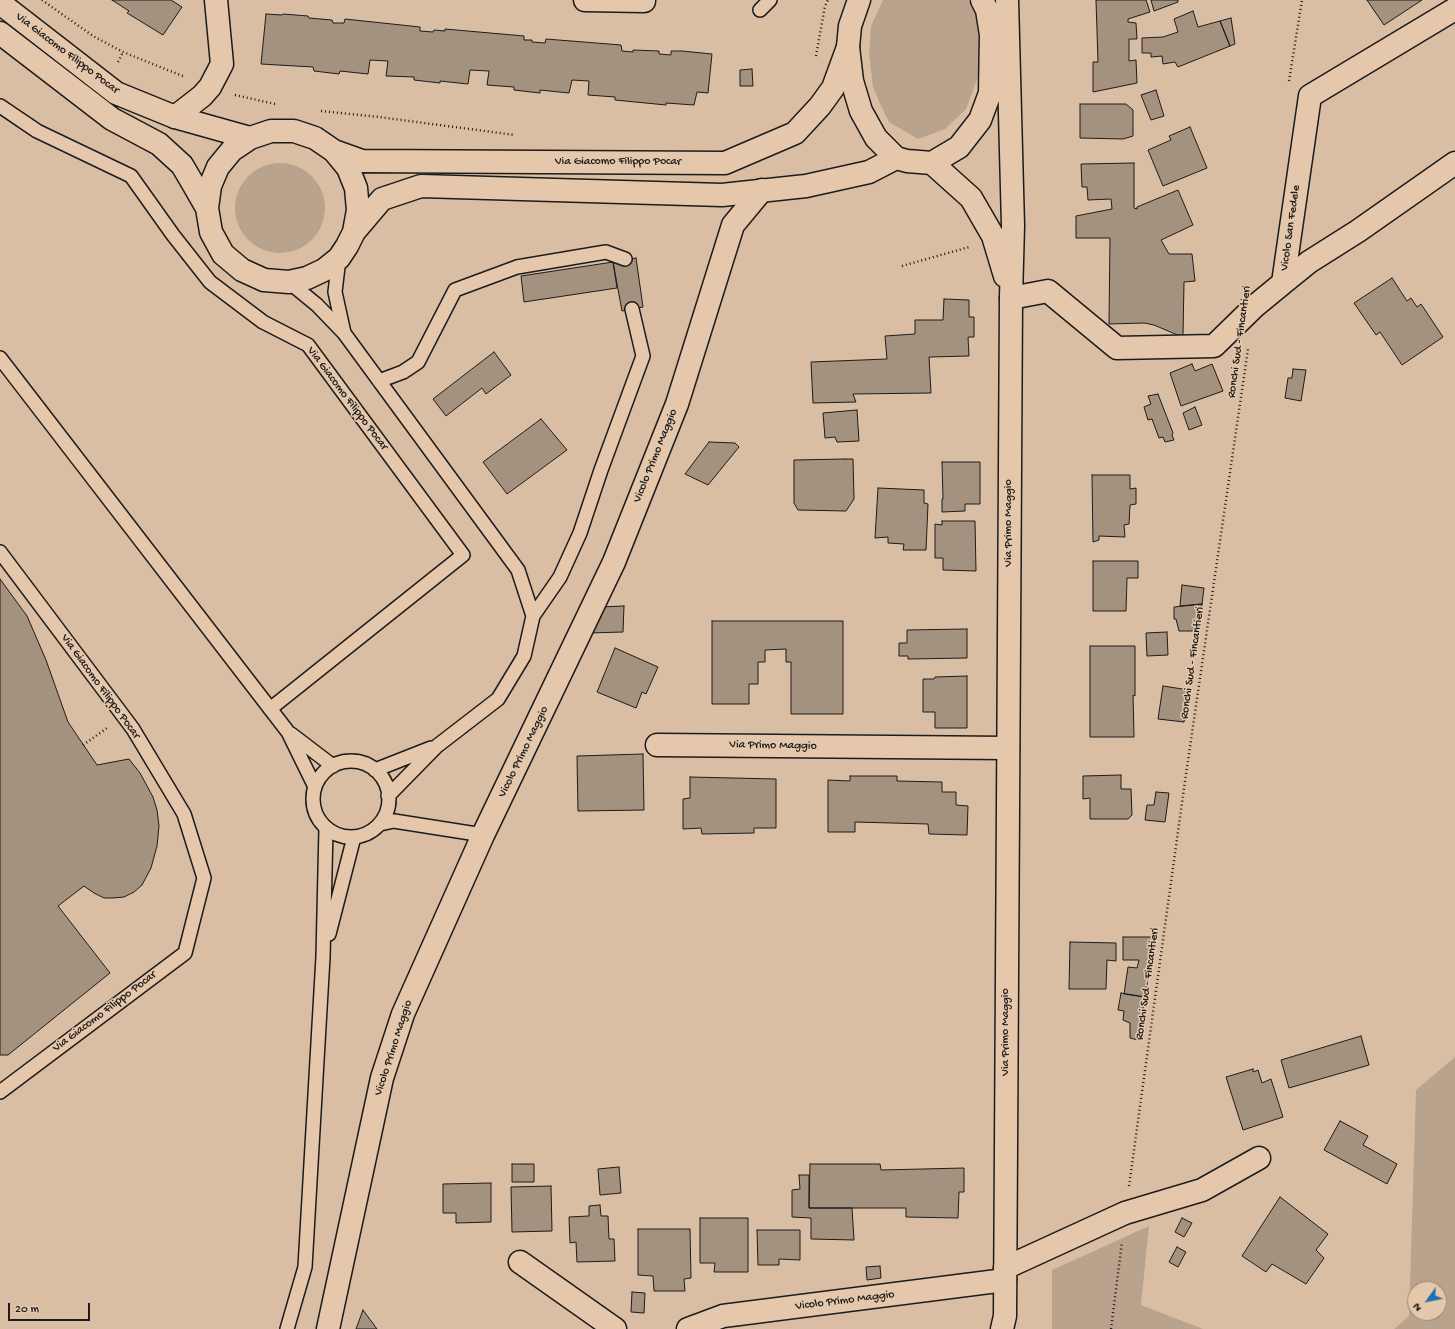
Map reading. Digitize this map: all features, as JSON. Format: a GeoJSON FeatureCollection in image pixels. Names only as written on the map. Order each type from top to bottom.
{"type":"FeatureCollection","features":[{"type":"Feature","properties":{"kind":"main road"},"geometry":{"type":"LineString","coordinates":[[175,116],[202,96],[210,87],[222,64],[216,0]]}},
{"type":"Feature","properties":{"kind":"main road"},"geometry":{"type":"LineString","coordinates":[[585,0],[644,1]]}},
{"type":"Feature","properties":{"kind":"main road"},"geometry":{"type":"LineString","coordinates":[[859,0],[850,26],[848,47],[852,81],[861,111],[876,138],[896,158],[907,161],[932,163],[959,147],[980,120],[990,93]]}},
{"type":"Feature","properties":{"kind":"main road"},"geometry":{"type":"LineString","coordinates":[[982,0],[987,10],[990,35]]}},
{"type":"Feature","properties":{"kind":"main road"},"geometry":{"type":"LineString","coordinates":[[990,0],[990,93],[999,131],[1001,155],[1000,194],[1004,211],[1012,226]]}},
{"type":"Feature","properties":{"kind":"main road","name":"Via Primo Maggio"},"geometry":{"type":"LineString","coordinates":[[1004,1323],[1012,226],[1007,0]]}},
{"type":"Feature","properties":{"kind":"main road","name":"Via Giacomo Filippo Pocar"},"geometry":{"type":"LineString","coordinates":[[0,3],[116,93],[175,116],[250,138]]}},
{"type":"Feature","properties":{"kind":"main road","name":"Vicolo San Fedele"},"geometry":{"type":"LineString","coordinates":[[1011,298],[1048,291],[1117,348],[1214,346],[1255,306],[1283,283],[1310,96],[1455,9]]}},
{"type":"Feature","properties":{"kind":"main road","name":"Via Giacomo Filippo Pocar"},"geometry":{"type":"LineString","coordinates":[[0,32],[112,119],[160,144],[182,165],[207,208]]}},
{"type":"Feature","properties":{"kind":"main road","name":"Via Giacomo Filippo Pocar"},"geometry":{"type":"LineString","coordinates":[[334,151],[348,168],[356,188],[358,210],[354,232],[348,246],[338,258],[324,270],[313,276],[289,282],[264,280],[242,270],[223,254],[211,232],[207,208],[210,186],[218,167],[232,150],[250,138],[271,131],[294,131],[315,138],[334,151],[362,161],[725,163],[795,133],[820,106],[833,88],[848,47]]}},
{"type":"Feature","properties":{"kind":"main road","name":"Via Giacomo Filippo Pocar"},"geometry":{"type":"LineString","coordinates":[[354,232],[382,199],[421,186],[722,195],[806,186],[869,172],[896,158]]}},
{"type":"Feature","properties":{"kind":"main road","name":"Via Primo Maggio"},"geometry":{"type":"LineString","coordinates":[[932,163],[971,198],[994,236],[1011,298]]}},
{"type":"Feature","properties":{"kind":"main road"},"geometry":{"type":"LineString","coordinates":[[1283,283],[1309,262],[1358,231],[1455,163]]}},
{"type":"Feature","properties":{"kind":"main road","name":"Vicolo Primo Maggio"},"geometry":{"type":"LineString","coordinates":[[328,1329],[382,1078],[403,1014],[483,835],[614,562],[677,404],[733,225],[762,190]]}},
{"type":"Feature","properties":{"kind":"main road","name":"Via Primo Maggio"},"geometry":{"type":"LineString","coordinates":[[658,745],[1008,748]]}},
{"type":"Feature","properties":{"kind":"main road","name":"Vicolo Primo Maggio"},"geometry":{"type":"LineString","coordinates":[[688,1329],[723,1316],[1005,1274],[1125,1213],[1202,1190],[1259,1158]]}},
{"type":"Feature","properties":{"kind":"main road"},"geometry":{"type":"LineString","coordinates":[[520,1262],[615,1329]]}},
{"type":"Feature","properties":{"kind":"lane"},"geometry":{"type":"LineString","coordinates":[[760,10],[770,0]]}},
{"type":"Feature","properties":{"kind":"lane","name":"Via Giacomo Filippo Pocar"},"geometry":{"type":"LineString","coordinates":[[0,106],[37,131],[131,176],[172,235],[210,282],[263,322],[308,345],[463,555],[270,709]]}},
{"type":"Feature","properties":{"kind":"lane"},"geometry":{"type":"LineString","coordinates":[[379,381],[402,372],[418,362],[455,290],[517,267],[606,252],[625,259]]}},
{"type":"Feature","properties":{"kind":"lane"},"geometry":{"type":"LineString","coordinates":[[338,258],[335,292],[344,333]]}},
{"type":"Feature","properties":{"kind":"lane"},"geometry":{"type":"LineString","coordinates":[[289,282],[317,305],[344,333],[518,570],[533,616]]}},
{"type":"Feature","properties":{"kind":"lane"},"geometry":{"type":"LineString","coordinates":[[388,796],[437,746],[498,699],[524,656],[533,616],[560,577],[580,533],[601,470],[643,356],[632,309]]}},
{"type":"Feature","properties":{"kind":"lane"},"geometry":{"type":"LineString","coordinates":[[0,358],[288,732],[315,787]]}},
{"type":"Feature","properties":{"kind":"lane","name":"Via Giacomo Filippo Pocar"},"geometry":{"type":"LineString","coordinates":[[0,552],[133,730],[184,814],[204,878],[185,953],[0,1092]]}},
{"type":"Feature","properties":{"kind":"lane"},"geometry":{"type":"LineString","coordinates":[[288,732],[332,766]]}},
{"type":"Feature","properties":{"kind":"lane"},"geometry":{"type":"LineString","coordinates":[[375,770],[437,746]]}},
{"type":"Feature","properties":{"kind":"lane"},"geometry":{"type":"LineString","coordinates":[[380,824],[388,806],[388,796],[382,777],[375,770],[365,764],[343,762],[332,766],[319,778],[315,787],[313,798],[314,809],[326,828],[335,833],[344,836],[364,835],[380,824],[394,821],[483,835]]}},
{"type":"Feature","properties":{"kind":"lane"},"geometry":{"type":"LineString","coordinates":[[287,1329],[305,1267],[323,957],[326,828]]}},
{"type":"Feature","properties":{"kind":"lane"},"geometry":{"type":"LineString","coordinates":[[323,957],[354,836]]}},
{"type":"Feature","properties":{"kind":"path"},"geometry":{"type":"LineString","coordinates":[[42,0],[93,36],[111,46],[186,77]]}},
{"type":"Feature","properties":{"kind":"path"},"geometry":{"type":"LineString","coordinates":[[815,61],[825,6],[828,0]]}},
{"type":"Feature","properties":{"kind":"path"},"geometry":{"type":"LineString","coordinates":[[1288,86],[1302,0]]}},
{"type":"Feature","properties":{"kind":"path"},"geometry":{"type":"LineString","coordinates":[[234,95],[277,104]]}},
{"type":"Feature","properties":{"kind":"path"},"geometry":{"type":"LineString","coordinates":[[320,111],[379,117],[522,136]]}},
{"type":"Feature","properties":{"kind":"path"},"geometry":{"type":"LineString","coordinates":[[902,266],[970,247],[996,246]]}},
{"type":"Feature","properties":{"kind":"path","name":"Ronchi Sud - Fincantieri"},"geometry":{"type":"LineString","coordinates":[[1111,1329],[1125,1213],[1185,781],[1249,345]]}},
{"type":"Feature","properties":{"kind":"path"},"geometry":{"type":"LineString","coordinates":[[83,745],[123,717]]}},
{"type":"Feature","properties":{"kind":"shaded area"},"geometry":{"type":"Polygon","coordinates":[[[883,0],[968,0],[974,8],[980,48],[978,77],[966,109],[945,129],[918,139],[889,122],[873,87],[869,55],[871,26],[883,0]]]}},
{"type":"Feature","properties":{"kind":"shaded area"},"geometry":{"type":"Polygon","coordinates":[[[280,163],[297,167],[312,176],[321,191],[325,208],[321,225],[312,240],[297,249],[280,253],[263,249],[248,240],[239,225],[235,208],[239,191],[248,176],[263,167],[280,163]]]}},
{"type":"Feature","properties":{"kind":"shaded area"},"geometry":{"type":"Polygon","coordinates":[[[1455,1057],[1455,1329],[1394,1329],[1407,1318],[1407,1321],[1447,1321],[1447,1281],[1410,1281],[1416,1090],[1455,1057]]]}},
{"type":"Feature","properties":{"kind":"shaded area"},"geometry":{"type":"Polygon","coordinates":[[[1149,1226],[1141,1305],[1203,1329],[1052,1329],[1052,1270],[1149,1226]]]}},
{"type":"Feature","properties":{"kind":"building"},"geometry":{"type":"Polygon","coordinates":[[[112,0],[171,0],[182,7],[163,35],[127,13],[129,11],[112,0]]]}},
{"type":"Feature","properties":{"kind":"building"},"geometry":{"type":"Polygon","coordinates":[[[1096,0],[1146,0],[1150,12],[1128,19],[1128,22],[1136,23],[1137,39],[1129,39],[1129,61],[1136,60],[1137,83],[1093,92],[1093,62],[1098,62],[1096,0]]]}},
{"type":"Feature","properties":{"kind":"building"},"geometry":{"type":"Polygon","coordinates":[[[1151,0],[1178,0],[1178,2],[1154,11],[1151,0]]]}},
{"type":"Feature","properties":{"kind":"building"},"geometry":{"type":"Polygon","coordinates":[[[1367,0],[1422,0],[1384,25],[1367,0]]]}},
{"type":"Feature","properties":{"kind":"building"},"geometry":{"type":"Polygon","coordinates":[[[1193,11],[1198,27],[1220,21],[1230,46],[1178,67],[1175,62],[1163,64],[1162,56],[1151,57],[1151,53],[1142,53],[1142,38],[1163,37],[1178,32],[1174,19],[1193,11]]]}},
{"type":"Feature","properties":{"kind":"building"},"geometry":{"type":"Polygon","coordinates":[[[266,14],[308,16],[309,18],[332,20],[333,23],[344,23],[345,19],[420,27],[420,31],[433,32],[434,30],[445,31],[445,29],[524,36],[524,40],[532,40],[532,42],[545,43],[546,39],[621,45],[622,51],[633,52],[633,50],[659,51],[659,54],[671,55],[671,51],[682,51],[712,54],[708,93],[697,92],[694,105],[666,103],[666,105],[615,100],[615,97],[588,95],[589,81],[572,80],[569,93],[540,90],[540,93],[514,90],[514,87],[487,85],[489,71],[470,70],[468,84],[414,80],[414,77],[386,76],[388,61],[370,60],[368,74],[340,71],[339,74],[314,71],[313,67],[261,64],[266,14]]]}},
{"type":"Feature","properties":{"kind":"building"},"geometry":{"type":"Polygon","coordinates":[[[1231,18],[1235,44],[1230,46],[1220,21],[1231,18]]]}},
{"type":"Feature","properties":{"kind":"building"},"geometry":{"type":"Polygon","coordinates":[[[752,69],[753,86],[740,86],[740,70],[752,69]]]}},
{"type":"Feature","properties":{"kind":"building"},"geometry":{"type":"Polygon","coordinates":[[[1156,90],[1164,116],[1151,120],[1141,95],[1156,90]]]}},
{"type":"Feature","properties":{"kind":"building"},"geometry":{"type":"Polygon","coordinates":[[[1080,104],[1126,104],[1133,110],[1133,136],[1123,139],[1080,138],[1080,104]]]}},
{"type":"Feature","properties":{"kind":"building"},"geometry":{"type":"Polygon","coordinates":[[[1190,127],[1207,168],[1163,186],[1148,150],[1171,140],[1169,136],[1190,127]]]}},
{"type":"Feature","properties":{"kind":"building"},"geometry":{"type":"Polygon","coordinates":[[[1134,163],[1134,208],[1137,209],[1137,207],[1178,190],[1193,225],[1161,240],[1169,254],[1192,254],[1195,281],[1184,282],[1183,335],[1180,336],[1154,325],[1144,323],[1109,324],[1110,238],[1076,238],[1076,216],[1112,209],[1111,199],[1088,200],[1087,187],[1082,187],[1081,164],[1134,163]]]}},
{"type":"Feature","properties":{"kind":"building"},"geometry":{"type":"Polygon","coordinates":[[[636,258],[643,307],[622,311],[613,262],[636,258]]]}},
{"type":"Feature","properties":{"kind":"building"},"geometry":{"type":"Polygon","coordinates":[[[613,262],[617,288],[524,302],[521,276],[613,262]]]}},
{"type":"Feature","properties":{"kind":"building"},"geometry":{"type":"Polygon","coordinates":[[[1392,278],[1407,301],[1411,298],[1417,307],[1421,304],[1443,337],[1402,365],[1380,332],[1376,335],[1354,303],[1392,278]]]}},
{"type":"Feature","properties":{"kind":"building"},"geometry":{"type":"Polygon","coordinates":[[[944,299],[969,300],[969,317],[974,317],[974,337],[968,337],[969,356],[929,357],[931,393],[853,394],[856,402],[813,403],[811,362],[887,359],[885,336],[915,334],[915,320],[943,320],[944,299]]]}},
{"type":"Feature","properties":{"kind":"building"},"geometry":{"type":"Polygon","coordinates":[[[494,352],[511,375],[486,394],[482,388],[446,416],[433,399],[494,352]]]}},
{"type":"Feature","properties":{"kind":"building"},"geometry":{"type":"Polygon","coordinates":[[[1192,364],[1195,371],[1212,364],[1223,391],[1181,406],[1170,373],[1192,364]]]}},
{"type":"Feature","properties":{"kind":"building"},"geometry":{"type":"Polygon","coordinates":[[[1293,369],[1306,370],[1301,401],[1285,398],[1288,378],[1292,378],[1293,369]]]}},
{"type":"Feature","properties":{"kind":"building"},"geometry":{"type":"Polygon","coordinates":[[[1158,394],[1173,433],[1172,435],[1174,440],[1165,442],[1163,437],[1159,438],[1152,419],[1148,420],[1144,407],[1151,404],[1148,396],[1158,394]]]}},
{"type":"Feature","properties":{"kind":"building"},"geometry":{"type":"Polygon","coordinates":[[[1195,407],[1202,425],[1189,430],[1183,413],[1195,407]]]}},
{"type":"Feature","properties":{"kind":"building"},"geometry":{"type":"Polygon","coordinates":[[[857,410],[859,441],[837,442],[835,437],[825,438],[823,413],[857,410]]]}},
{"type":"Feature","properties":{"kind":"building"},"geometry":{"type":"Polygon","coordinates":[[[541,419],[567,450],[507,494],[483,462],[541,419]]]}},
{"type":"Feature","properties":{"kind":"building"},"geometry":{"type":"Polygon","coordinates":[[[709,442],[735,443],[739,447],[708,485],[685,474],[709,442]]]}},
{"type":"Feature","properties":{"kind":"building"},"geometry":{"type":"Polygon","coordinates":[[[853,459],[854,499],[846,511],[798,510],[794,503],[794,460],[853,459]]]}},
{"type":"Feature","properties":{"kind":"building"},"geometry":{"type":"Polygon","coordinates":[[[942,462],[980,462],[980,504],[965,504],[965,511],[942,512],[942,462]]]}},
{"type":"Feature","properties":{"kind":"building"},"geometry":{"type":"Polygon","coordinates":[[[1092,475],[1130,475],[1130,489],[1136,488],[1136,504],[1130,505],[1129,524],[1124,525],[1125,537],[1099,536],[1099,540],[1093,542],[1092,475]]]}},
{"type":"Feature","properties":{"kind":"building"},"geometry":{"type":"Polygon","coordinates":[[[878,488],[924,490],[924,503],[928,504],[926,550],[903,550],[904,544],[888,543],[888,537],[875,538],[878,488]]]}},
{"type":"Feature","properties":{"kind":"building"},"geometry":{"type":"Polygon","coordinates":[[[942,521],[975,521],[976,571],[943,570],[943,558],[935,558],[935,524],[942,525],[942,521]]]}},
{"type":"Feature","properties":{"kind":"building"},"geometry":{"type":"Polygon","coordinates":[[[1093,561],[1138,561],[1138,578],[1127,578],[1126,611],[1093,611],[1093,561]]]}},
{"type":"Feature","properties":{"kind":"building"},"geometry":{"type":"Polygon","coordinates":[[[0,579],[27,616],[46,660],[68,722],[97,765],[129,759],[140,773],[153,797],[157,810],[159,826],[157,846],[151,868],[142,885],[134,892],[124,897],[104,898],[84,886],[58,906],[110,973],[8,1055],[0,1055],[0,579]]]}},
{"type":"Feature","properties":{"kind":"building"},"geometry":{"type":"Polygon","coordinates":[[[1182,585],[1204,588],[1202,604],[1180,606],[1182,585]]]}},
{"type":"Feature","properties":{"kind":"building"},"geometry":{"type":"Polygon","coordinates":[[[1202,604],[1201,618],[1198,618],[1197,631],[1179,631],[1176,619],[1174,619],[1174,607],[1202,604]]]}},
{"type":"Feature","properties":{"kind":"building"},"geometry":{"type":"Polygon","coordinates":[[[624,606],[623,632],[588,633],[600,607],[624,606]]]}},
{"type":"Feature","properties":{"kind":"building"},"geometry":{"type":"Polygon","coordinates":[[[712,621],[843,621],[843,714],[791,714],[791,662],[786,662],[786,649],[765,650],[765,662],[758,662],[758,684],[749,684],[749,704],[712,704],[712,621]]]}},
{"type":"Feature","properties":{"kind":"building"},"geometry":{"type":"Polygon","coordinates":[[[967,629],[967,658],[908,659],[908,656],[899,656],[899,643],[907,643],[907,630],[967,629]]]}},
{"type":"Feature","properties":{"kind":"building"},"geometry":{"type":"Polygon","coordinates":[[[1167,632],[1168,655],[1147,656],[1146,633],[1167,632]]]}},
{"type":"Feature","properties":{"kind":"building"},"geometry":{"type":"Polygon","coordinates":[[[1090,646],[1135,646],[1135,696],[1133,695],[1134,737],[1090,737],[1090,646]]]}},
{"type":"Feature","properties":{"kind":"building"},"geometry":{"type":"Polygon","coordinates":[[[615,648],[658,667],[646,694],[642,692],[636,708],[597,692],[615,648]]]}},
{"type":"Feature","properties":{"kind":"building"},"geometry":{"type":"Polygon","coordinates":[[[967,676],[967,728],[935,728],[935,712],[923,712],[923,679],[967,676]]]}},
{"type":"Feature","properties":{"kind":"building"},"geometry":{"type":"Polygon","coordinates":[[[1163,686],[1189,690],[1184,722],[1158,719],[1163,686]]]}},
{"type":"Feature","properties":{"kind":"building"},"geometry":{"type":"Polygon","coordinates":[[[643,754],[644,810],[578,811],[577,756],[643,754]]]}},
{"type":"Feature","properties":{"kind":"building"},"geometry":{"type":"Polygon","coordinates":[[[1121,775],[1121,789],[1131,789],[1132,815],[1128,819],[1090,819],[1090,798],[1083,799],[1083,776],[1121,775]]]}},
{"type":"Feature","properties":{"kind":"building"},"geometry":{"type":"Polygon","coordinates":[[[850,776],[897,776],[897,781],[942,782],[942,792],[956,792],[956,805],[968,806],[967,835],[929,834],[928,824],[855,822],[855,832],[828,832],[828,780],[850,781],[850,776]]]}},
{"type":"Feature","properties":{"kind":"building"},"geometry":{"type":"Polygon","coordinates":[[[690,777],[776,779],[776,828],[754,828],[754,833],[702,834],[701,828],[683,829],[683,799],[690,798],[690,777]]]}},
{"type":"Feature","properties":{"kind":"building"},"geometry":{"type":"Polygon","coordinates":[[[1156,792],[1169,793],[1165,822],[1145,820],[1147,805],[1154,805],[1156,792]]]}},
{"type":"Feature","properties":{"kind":"building"},"geometry":{"type":"Polygon","coordinates":[[[1123,937],[1154,937],[1145,997],[1124,994],[1128,967],[1137,968],[1139,960],[1123,960],[1123,937]]]}},
{"type":"Feature","properties":{"kind":"building"},"geometry":{"type":"Polygon","coordinates":[[[1070,942],[1116,943],[1116,961],[1107,960],[1106,989],[1069,989],[1070,942]]]}},
{"type":"Feature","properties":{"kind":"building"},"geometry":{"type":"Polygon","coordinates":[[[1121,993],[1145,997],[1138,1040],[1130,1038],[1130,1023],[1123,1020],[1124,1011],[1118,1010],[1121,993]]]}},
{"type":"Feature","properties":{"kind":"building"},"geometry":{"type":"Polygon","coordinates":[[[1361,1036],[1369,1065],[1289,1088],[1281,1060],[1361,1036]]]}},
{"type":"Feature","properties":{"kind":"building"},"geometry":{"type":"Polygon","coordinates":[[[1253,1069],[1253,1072],[1258,1070],[1262,1083],[1271,1079],[1283,1117],[1243,1130],[1226,1077],[1253,1069]]]}},
{"type":"Feature","properties":{"kind":"building"},"geometry":{"type":"Polygon","coordinates":[[[1340,1121],[1368,1136],[1363,1145],[1397,1164],[1387,1184],[1324,1150],[1340,1121]]]}},
{"type":"Feature","properties":{"kind":"building"},"geometry":{"type":"Polygon","coordinates":[[[512,1164],[534,1164],[534,1182],[512,1182],[512,1164]]]}},
{"type":"Feature","properties":{"kind":"building"},"geometry":{"type":"Polygon","coordinates":[[[810,1164],[880,1164],[881,1170],[964,1168],[964,1192],[959,1192],[958,1218],[906,1217],[906,1208],[809,1208],[810,1164]]]}},
{"type":"Feature","properties":{"kind":"building"},"geometry":{"type":"Polygon","coordinates":[[[619,1167],[621,1193],[600,1195],[598,1169],[619,1167]]]}},
{"type":"Feature","properties":{"kind":"building"},"geometry":{"type":"Polygon","coordinates":[[[799,1175],[809,1175],[809,1208],[852,1208],[854,1240],[811,1239],[811,1218],[792,1217],[792,1190],[800,1189],[799,1175]]]}},
{"type":"Feature","properties":{"kind":"building"},"geometry":{"type":"Polygon","coordinates":[[[491,1183],[491,1222],[456,1223],[456,1213],[443,1213],[443,1184],[491,1183]]]}},
{"type":"Feature","properties":{"kind":"building"},"geometry":{"type":"Polygon","coordinates":[[[551,1186],[552,1231],[512,1232],[511,1187],[551,1186]]]}},
{"type":"Feature","properties":{"kind":"building"},"geometry":{"type":"Polygon","coordinates":[[[1280,1197],[1328,1234],[1316,1250],[1324,1258],[1306,1284],[1272,1264],[1266,1272],[1242,1256],[1280,1197]]]}},
{"type":"Feature","properties":{"kind":"building"},"geometry":{"type":"Polygon","coordinates":[[[600,1205],[601,1216],[608,1216],[609,1239],[614,1239],[615,1261],[577,1262],[576,1242],[570,1243],[569,1217],[589,1216],[589,1206],[600,1205]]]}},
{"type":"Feature","properties":{"kind":"building"},"geometry":{"type":"Polygon","coordinates":[[[700,1218],[748,1218],[748,1272],[714,1272],[715,1263],[700,1263],[700,1218]]]}},
{"type":"Feature","properties":{"kind":"building"},"geometry":{"type":"Polygon","coordinates":[[[1182,1218],[1192,1223],[1184,1237],[1175,1232],[1182,1218]]]}},
{"type":"Feature","properties":{"kind":"building"},"geometry":{"type":"Polygon","coordinates":[[[638,1229],[690,1229],[691,1278],[684,1279],[685,1291],[654,1291],[653,1276],[638,1275],[638,1229]]]}},
{"type":"Feature","properties":{"kind":"building"},"geometry":{"type":"Polygon","coordinates":[[[757,1230],[800,1230],[800,1260],[779,1259],[779,1265],[758,1265],[757,1230]]]}},
{"type":"Feature","properties":{"kind":"building"},"geometry":{"type":"Polygon","coordinates":[[[1177,1247],[1186,1252],[1178,1267],[1169,1262],[1177,1247]]]}},
{"type":"Feature","properties":{"kind":"building"},"geometry":{"type":"Polygon","coordinates":[[[880,1266],[881,1278],[867,1280],[866,1267],[880,1266]]]}},
{"type":"Feature","properties":{"kind":"building"},"geometry":{"type":"Polygon","coordinates":[[[632,1292],[645,1293],[644,1313],[631,1312],[632,1292]]]}},
{"type":"Feature","properties":{"kind":"building"},"geometry":{"type":"Polygon","coordinates":[[[363,1310],[377,1329],[356,1329],[363,1310]]]}}]}
